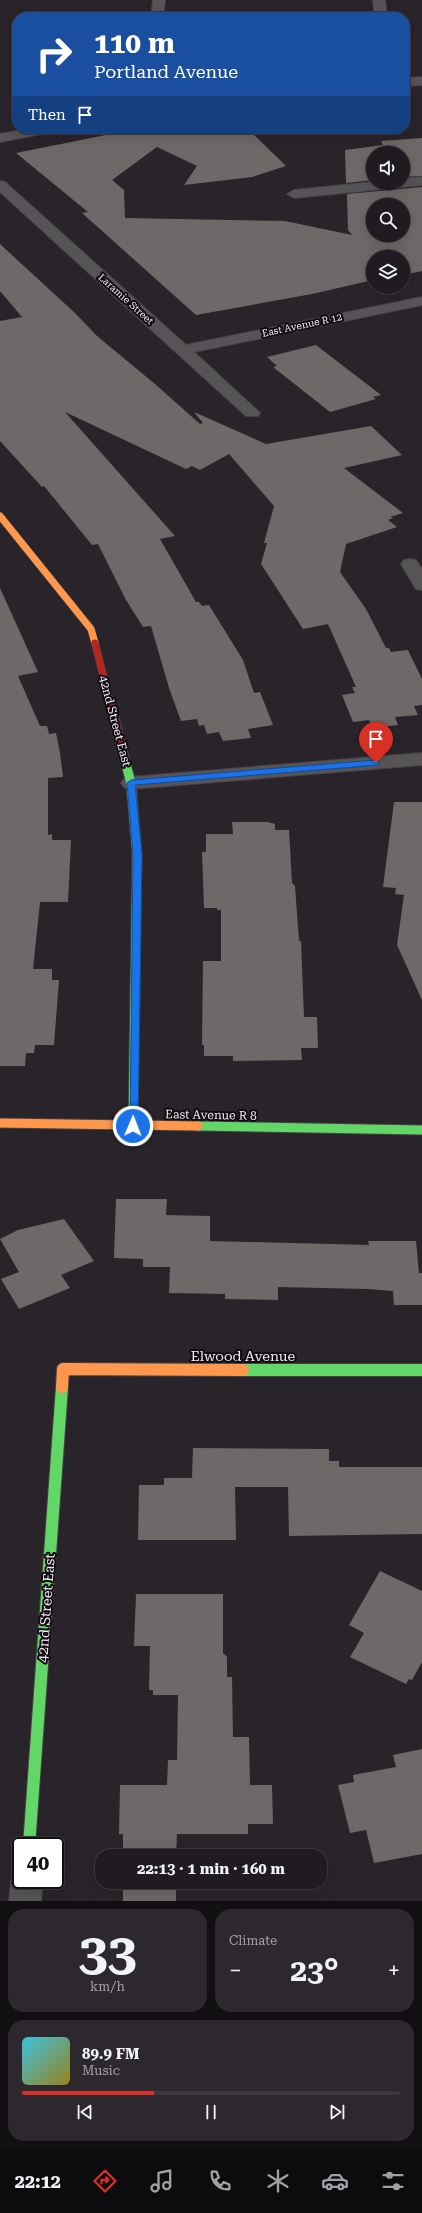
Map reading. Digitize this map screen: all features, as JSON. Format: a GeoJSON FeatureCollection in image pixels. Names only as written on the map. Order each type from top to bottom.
{"type":"FeatureCollection","features":[{"type":"Feature","properties":{"kind":"street"},"geometry":{"type":"LineString","coordinates":[[158,12],[159,0]]}},
{"type":"Feature","properties":{"kind":"street"},"geometry":{"type":"LineString","coordinates":[[379,0],[380,12]]}},
{"type":"Feature","properties":{"kind":"street"},"geometry":{"type":"LineString","coordinates":[[410,81],[422,81]]}},
{"type":"Feature","properties":{"kind":"street"},"geometry":{"type":"LineString","coordinates":[[0,138],[21,134]]}},
{"type":"Feature","properties":{"kind":"street"},"geometry":{"type":"LineString","coordinates":[[294,194],[422,181]]}},
{"type":"Feature","properties":{"kind":"street","name":"Laramie Street"},"geometry":{"type":"LineString","coordinates":[[0,185],[252,413]]}},
{"type":"Feature","properties":{"kind":"street","name":"East Avenue R 12"},"geometry":{"type":"LineString","coordinates":[[183,350],[422,301]]}},
{"type":"Feature","properties":{"kind":"street","name":"42nd Street East"},"geometry":{"type":"LineString","coordinates":[[0,516],[91,629],[131,783],[137,854],[133,1126]]}},
{"type":"Feature","properties":{"kind":"street"},"geometry":{"type":"LineString","coordinates":[[410,564],[422,585]]}},
{"type":"Feature","properties":{"kind":"street"},"geometry":{"type":"LineString","coordinates":[[131,783],[422,759]]}},
{"type":"Feature","properties":{"kind":"street","name":"East Avenue R 8"},"geometry":{"type":"LineString","coordinates":[[0,1123],[422,1130]]}},
{"type":"Feature","properties":{"kind":"street","name":"42nd Street East"},"geometry":{"type":"LineString","coordinates":[[30,1837],[63,1369]]}},
{"type":"Feature","properties":{"kind":"street","name":"Elwood Avenue"},"geometry":{"type":"LineString","coordinates":[[63,1369],[422,1370]]}},
{"type":"Feature","properties":{"kind":"street"},"geometry":{"type":"LineString","coordinates":[[25,1901],[26,1889]]}},
{"type":"Feature","properties":{"kind":"building"},"geometry":{"type":"Polygon","coordinates":[[[111,134],[253,134],[286,166],[252,177],[184,185],[197,166],[157,147],[112,180],[124,190],[125,218],[285,221],[352,235],[348,230],[347,194],[390,190],[410,190],[410,188],[422,187],[422,271],[410,274],[410,250],[366,250],[366,282],[312,294],[196,315],[82,213],[88,212],[16,153],[111,134]]]}},
{"type":"Feature","properties":{"kind":"building"},"geometry":{"type":"Polygon","coordinates":[[[422,138],[422,176],[410,177],[410,146],[375,146],[383,145],[381,141],[422,138]]]}},
{"type":"Feature","properties":{"kind":"building"},"geometry":{"type":"Polygon","coordinates":[[[366,147],[366,181],[346,183],[345,150],[366,147]]]}},
{"type":"Feature","properties":{"kind":"building"},"geometry":{"type":"Polygon","coordinates":[[[0,244],[76,314],[97,336],[200,424],[203,423],[194,412],[266,444],[371,426],[402,455],[344,468],[403,513],[390,517],[393,518],[388,520],[397,527],[346,544],[340,572],[366,609],[386,648],[389,648],[391,652],[408,650],[422,679],[422,705],[414,706],[418,715],[395,717],[398,725],[372,728],[369,720],[353,722],[342,695],[355,693],[352,687],[356,687],[328,624],[303,629],[261,564],[267,543],[264,543],[274,506],[229,454],[200,470],[192,466],[186,469],[65,412],[175,536],[160,539],[196,602],[199,602],[202,606],[209,605],[243,660],[254,693],[260,692],[273,725],[248,729],[251,738],[223,741],[219,732],[207,734],[204,725],[199,726],[197,719],[181,721],[169,688],[151,626],[143,627],[126,600],[98,544],[92,545],[44,486],[42,487],[0,441],[0,321],[22,317],[0,291],[0,244]]]}},
{"type":"Feature","properties":{"kind":"building"},"geometry":{"type":"Polygon","coordinates":[[[316,345],[381,395],[373,397],[376,399],[330,412],[273,367],[277,366],[267,357],[316,345]]]}},
{"type":"Feature","properties":{"kind":"building"},"geometry":{"type":"Polygon","coordinates":[[[0,588],[38,672],[18,676],[40,726],[47,726],[49,734],[56,733],[60,753],[63,777],[48,778],[48,835],[52,834],[52,840],[71,840],[68,902],[40,902],[33,969],[52,969],[52,980],[59,980],[54,1045],[35,1045],[34,1053],[26,1053],[25,1066],[0,1066],[0,588]]]}},
{"type":"Feature","properties":{"kind":"building"},"geometry":{"type":"Polygon","coordinates":[[[394,802],[422,802],[422,1000],[397,945],[404,895],[395,894],[396,888],[383,887],[394,802]]]}},
{"type":"Feature","properties":{"kind":"building"},"geometry":{"type":"Polygon","coordinates":[[[232,822],[268,822],[275,824],[275,830],[289,830],[292,883],[295,886],[299,941],[301,941],[304,1017],[317,1017],[318,1048],[301,1048],[302,1060],[233,1061],[233,1056],[204,1056],[204,1045],[202,1045],[203,961],[221,961],[221,910],[217,910],[217,908],[204,908],[202,852],[206,852],[206,834],[233,834],[232,822]]]}},
{"type":"Feature","properties":{"kind":"building"},"geometry":{"type":"Polygon","coordinates":[[[116,1199],[167,1199],[166,1215],[210,1216],[210,1241],[369,1245],[368,1241],[416,1241],[419,1273],[422,1273],[422,1305],[394,1305],[393,1291],[368,1289],[278,1287],[278,1300],[225,1299],[225,1294],[169,1293],[170,1267],[143,1267],[143,1259],[114,1258],[116,1199]]]}},
{"type":"Feature","properties":{"kind":"building"},"geometry":{"type":"Polygon","coordinates":[[[64,1219],[94,1261],[61,1275],[70,1288],[19,1309],[1,1279],[19,1272],[0,1239],[18,1230],[64,1219]]]}},
{"type":"Feature","properties":{"kind":"building"},"geometry":{"type":"Polygon","coordinates":[[[193,1448],[329,1449],[329,1461],[339,1461],[339,1467],[422,1467],[422,1534],[289,1536],[288,1487],[235,1487],[236,1540],[138,1540],[139,1485],[164,1485],[164,1478],[192,1478],[193,1448]]]}},
{"type":"Feature","properties":{"kind":"building"},"geometry":{"type":"Polygon","coordinates":[[[380,1571],[422,1591],[422,1662],[412,1680],[409,1679],[406,1684],[350,1657],[364,1633],[349,1625],[380,1571]]]}},
{"type":"Feature","properties":{"kind":"building"},"geometry":{"type":"Polygon","coordinates":[[[136,1594],[223,1594],[223,1653],[227,1657],[227,1677],[232,1677],[233,1737],[249,1737],[250,1785],[272,1785],[273,1824],[248,1824],[248,1834],[177,1834],[176,1849],[123,1849],[123,1834],[119,1834],[120,1785],[167,1785],[168,1760],[177,1760],[178,1695],[153,1695],[153,1690],[149,1690],[150,1646],[134,1646],[136,1594]]]}},
{"type":"Feature","properties":{"kind":"building"},"geometry":{"type":"Polygon","coordinates":[[[422,1749],[422,1854],[374,1863],[366,1830],[350,1833],[338,1785],[354,1782],[353,1775],[396,1767],[393,1755],[422,1749]]]}},
{"type":"Feature","properties":{"kind":"building"},"geometry":{"type":"Polygon","coordinates":[[[123,1889],[176,1889],[176,1901],[123,1901],[123,1889]]]}},
{"type":"Feature","properties":{"kind":"traffic: fast"},"geometry":{"type":"LineString","coordinates":[[122,750],[131,783],[137,854],[133,1126]]}},
{"type":"Feature","properties":{"kind":"traffic: fast"},"geometry":{"type":"LineString","coordinates":[[198,1126],[422,1130]]}},
{"type":"Feature","properties":{"kind":"traffic: fast"},"geometry":{"type":"LineString","coordinates":[[243,1370],[422,1370]]}},
{"type":"Feature","properties":{"kind":"traffic: fast"},"geometry":{"type":"LineString","coordinates":[[30,1837],[62,1387]]}},
{"type":"Feature","properties":{"kind":"traffic: slow"},"geometry":{"type":"LineString","coordinates":[[0,516],[91,629],[95,643]]}},
{"type":"Feature","properties":{"kind":"traffic: slow"},"geometry":{"type":"LineString","coordinates":[[0,1123],[198,1126]]}},
{"type":"Feature","properties":{"kind":"traffic: slow"},"geometry":{"type":"LineString","coordinates":[[62,1387],[63,1369],[243,1370]]}},
{"type":"Feature","properties":{"kind":"traffic: jam"},"geometry":{"type":"LineString","coordinates":[[95,643],[122,750]]}},
{"type":"Feature","properties":{"kind":"route"},"geometry":{"type":"LineString","coordinates":[[133,1126],[137,854],[131,783],[376,763]]}}]}
